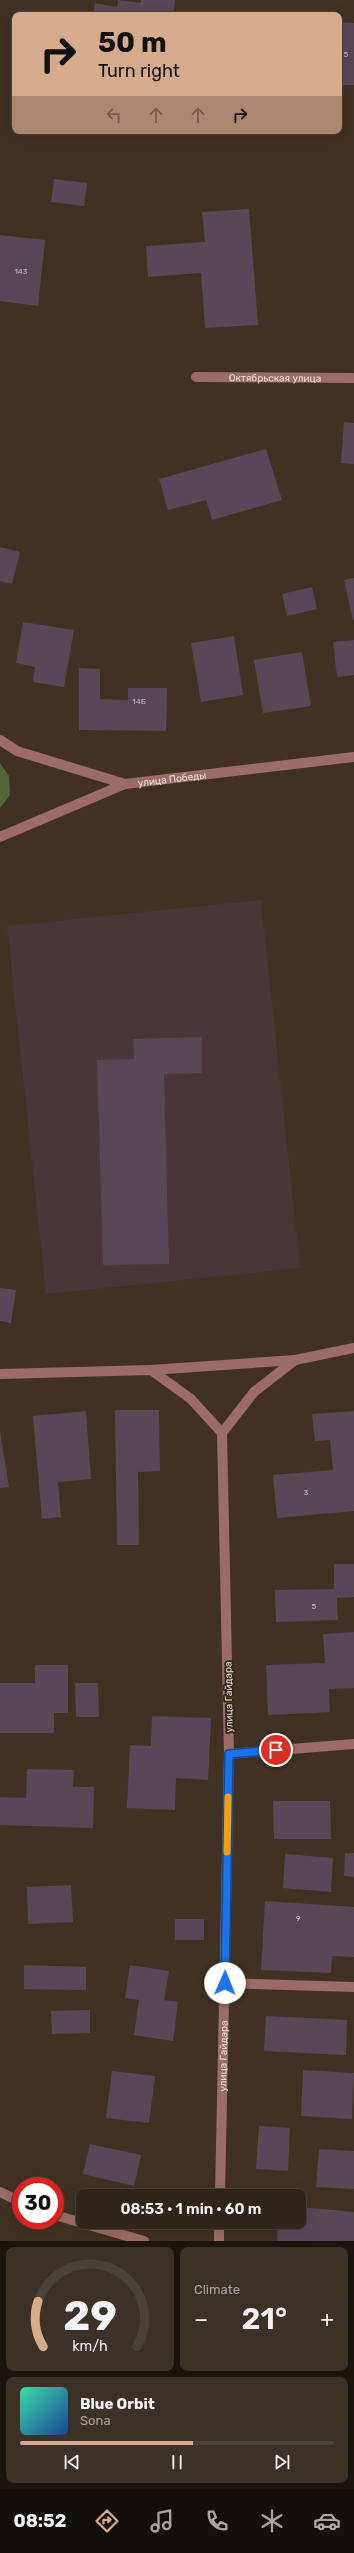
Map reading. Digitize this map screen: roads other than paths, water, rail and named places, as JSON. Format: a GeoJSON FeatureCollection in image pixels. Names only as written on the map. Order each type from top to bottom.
{"type":"FeatureCollection","features":[{"type":"Feature","properties":{"kind":"street","name":"Октябрьская улица"},"geometry":{"type":"LineString","coordinates":[[196,377],[354,378]]}},
{"type":"Feature","properties":{"kind":"street"},"geometry":{"type":"LineString","coordinates":[[0,740],[17,751],[125,784]]}},
{"type":"Feature","properties":{"kind":"street","name":"улица Победы"},"geometry":{"type":"LineString","coordinates":[[0,838],[125,784],[354,758]]}},
{"type":"Feature","properties":{"kind":"street"},"geometry":{"type":"LineString","coordinates":[[0,1374],[151,1370],[295,1360],[354,1348]]}},
{"type":"Feature","properties":{"kind":"street"},"geometry":{"type":"LineString","coordinates":[[151,1370],[191,1399],[222,1433],[254,1392],[295,1360]]}},
{"type":"Feature","properties":{"kind":"street","name":"улица Гайдара"},"geometry":{"type":"LineString","coordinates":[[220,2189],[229,1754],[222,1433]]}},
{"type":"Feature","properties":{"kind":"street"},"geometry":{"type":"LineString","coordinates":[[229,1754],[354,1744]]}},
{"type":"Feature","properties":{"kind":"street"},"geometry":{"type":"LineString","coordinates":[[225,1983],[354,1988]]}},
{"type":"Feature","properties":{"kind":"street"},"geometry":{"type":"LineString","coordinates":[[0,2192],[12,2198]]}},
{"type":"Feature","properties":{"kind":"street"},"geometry":{"type":"LineString","coordinates":[[64,2218],[144,2241]]}},
{"type":"Feature","properties":{"kind":"street"},"geometry":{"type":"LineString","coordinates":[[219,2229],[219,2241]]}}]}
